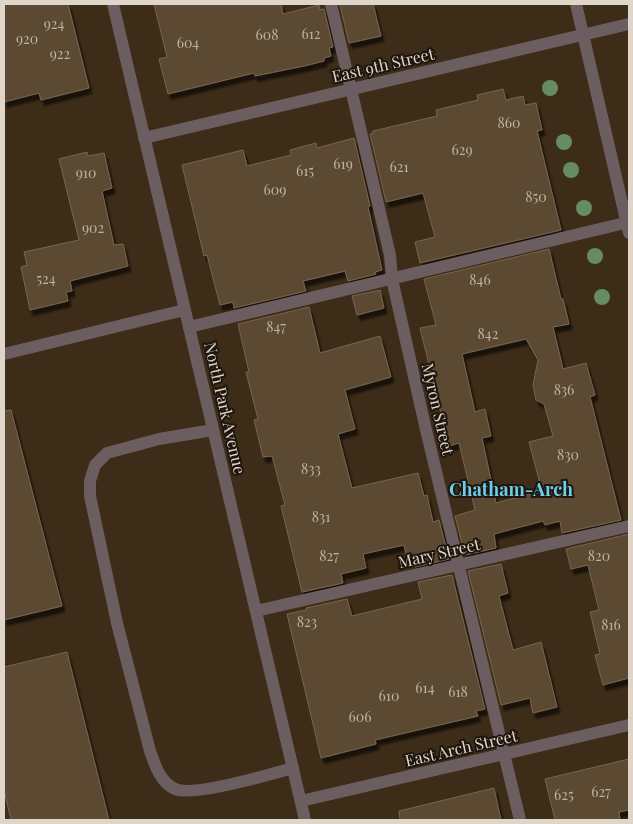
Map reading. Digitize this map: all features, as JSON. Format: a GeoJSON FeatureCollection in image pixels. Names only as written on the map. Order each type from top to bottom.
{"type":"FeatureCollection","features":[{"type":"Feature","properties":{"kind":"street","name":"North Park Avenue"},"geometry":{"type":"LineString","coordinates":[[112,4],[305,820]]}},
{"type":"Feature","properties":{"kind":"street","name":"Myron Street"},"geometry":{"type":"LineString","coordinates":[[331,4],[390,255],[392,279],[520,820]]}},
{"type":"Feature","properties":{"kind":"street"},"geometry":{"type":"LineString","coordinates":[[189,327],[322,294],[628,226],[576,4]]}},
{"type":"Feature","properties":{"kind":"street","name":"East 9th Street"},"geometry":{"type":"LineString","coordinates":[[144,138],[629,24]]}},
{"type":"Feature","properties":{"kind":"street"},"geometry":{"type":"LineString","coordinates":[[4,354],[184,310]]}},
{"type":"Feature","properties":{"kind":"street"},"geometry":{"type":"LineString","coordinates":[[213,430],[159,439],[107,453],[95,465],[90,481],[90,496],[117,623],[150,751],[157,769],[166,783],[176,790],[208,789],[293,768]]}},
{"type":"Feature","properties":{"kind":"street","name":"Mary Street"},"geometry":{"type":"LineString","coordinates":[[256,611],[629,526]]}},
{"type":"Feature","properties":{"kind":"street","name":"East Arch Street"},"geometry":{"type":"LineString","coordinates":[[301,801],[629,725]]}},
{"type":"Feature","properties":{"kind":"building"},"geometry":{"type":"Polygon","coordinates":[[[4,4],[68,4],[89,88],[41,100],[39,93],[4,102],[4,4]]]}},
{"type":"Feature","properties":{"kind":"building"},"geometry":{"type":"Polygon","coordinates":[[[154,4],[281,4],[283,14],[319,5],[320,10],[324,9],[333,47],[329,48],[331,56],[324,58],[324,61],[304,66],[255,76],[254,73],[168,94],[159,59],[167,57],[154,4]]]}},
{"type":"Feature","properties":{"kind":"building"},"geometry":{"type":"Polygon","coordinates":[[[373,4],[381,36],[349,43],[340,5],[373,4]]]}},
{"type":"Feature","properties":{"kind":"building"},"geometry":{"type":"Polygon","coordinates":[[[503,89],[506,100],[523,96],[525,105],[536,103],[542,130],[537,131],[561,230],[420,263],[415,242],[435,237],[423,193],[386,202],[370,134],[373,131],[437,116],[436,110],[478,100],[477,95],[503,89]]]}},
{"type":"Feature","properties":{"kind":"building"},"geometry":{"type":"Polygon","coordinates":[[[354,138],[370,206],[368,207],[382,270],[375,272],[376,274],[348,281],[345,271],[303,281],[306,291],[234,308],[233,302],[220,305],[207,255],[204,256],[182,165],[243,150],[247,166],[291,155],[290,150],[316,143],[317,148],[354,138]]]}},
{"type":"Feature","properties":{"kind":"building"},"geometry":{"type":"Polygon","coordinates":[[[87,152],[88,156],[104,153],[112,188],[102,191],[114,245],[123,244],[128,266],[70,281],[72,291],[66,292],[68,301],[30,310],[21,267],[27,265],[24,252],[79,240],[59,159],[87,152]]]}},
{"type":"Feature","properties":{"kind":"building"},"geometry":{"type":"Polygon","coordinates":[[[549,249],[569,324],[553,327],[563,369],[586,363],[595,395],[590,397],[621,520],[562,533],[560,521],[545,525],[543,521],[494,534],[496,548],[465,555],[455,516],[475,510],[459,443],[449,446],[420,328],[436,325],[424,279],[549,249]],[[526,339],[462,354],[475,412],[485,409],[491,436],[482,438],[496,503],[542,491],[529,442],[553,436],[544,404],[536,400],[533,385],[538,360],[526,339]]]}},
{"type":"Feature","properties":{"kind":"building"},"geometry":{"type":"Polygon","coordinates":[[[380,290],[384,308],[357,315],[352,296],[380,290]]]}},
{"type":"Feature","properties":{"kind":"building"},"geometry":{"type":"Polygon","coordinates":[[[309,307],[320,353],[380,336],[391,377],[345,390],[355,429],[338,434],[352,488],[418,473],[424,496],[427,495],[433,522],[439,520],[449,559],[415,567],[412,557],[407,559],[404,545],[363,554],[366,568],[341,574],[343,583],[302,592],[281,506],[285,505],[272,456],[263,457],[254,420],[258,419],[246,372],[249,372],[238,324],[309,307]]]}},
{"type":"Feature","properties":{"kind":"building"},"geometry":{"type":"Polygon","coordinates":[[[11,410],[62,606],[4,620],[4,411],[11,410]]]}},
{"type":"Feature","properties":{"kind":"building"},"geometry":{"type":"Polygon","coordinates":[[[629,534],[629,678],[603,685],[595,655],[600,654],[590,612],[599,610],[588,565],[571,569],[566,549],[629,534]]]}},
{"type":"Feature","properties":{"kind":"building"},"geometry":{"type":"Polygon","coordinates":[[[501,564],[508,593],[499,596],[513,650],[541,642],[557,707],[533,713],[530,698],[501,705],[468,571],[501,564]]]}},
{"type":"Feature","properties":{"kind":"building"},"geometry":{"type":"Polygon","coordinates":[[[452,575],[485,709],[476,711],[478,716],[375,740],[376,744],[321,758],[287,614],[347,599],[352,616],[422,599],[418,582],[452,575]]]}},
{"type":"Feature","properties":{"kind":"building"},"geometry":{"type":"Polygon","coordinates":[[[67,652],[109,820],[11,820],[4,790],[4,667],[67,652]]]}},
{"type":"Feature","properties":{"kind":"building"},"geometry":{"type":"Polygon","coordinates":[[[629,759],[629,810],[619,812],[620,820],[555,820],[545,779],[629,759]]]}},
{"type":"Feature","properties":{"kind":"building"},"geometry":{"type":"Polygon","coordinates":[[[494,788],[501,820],[400,820],[399,811],[494,788]]]}},
{"type":"Feature","properties":{"kind":"district","name":"Chatham-Arch"},"geometry":{"type":"Point","coordinates":[511,490]}}]}
